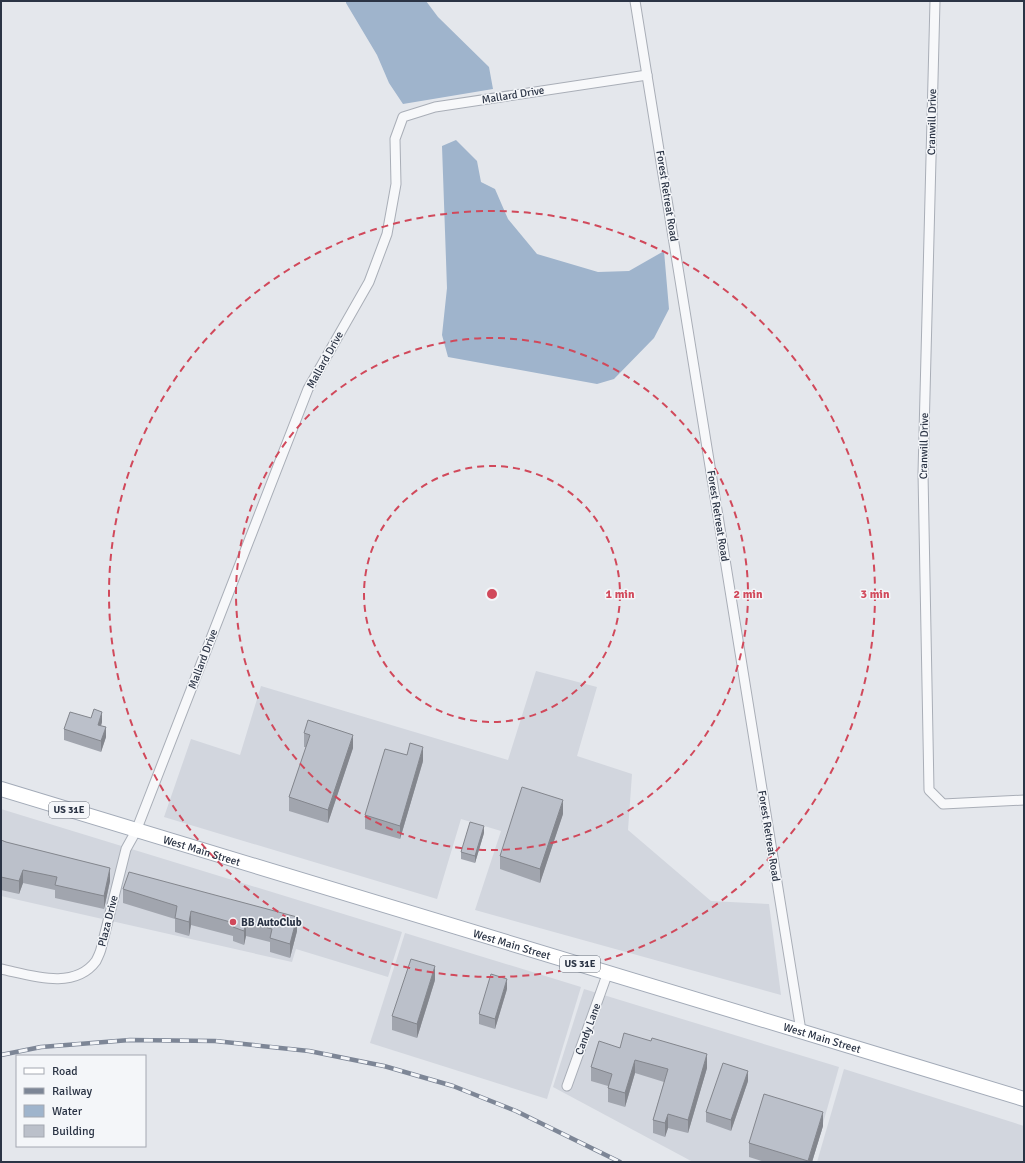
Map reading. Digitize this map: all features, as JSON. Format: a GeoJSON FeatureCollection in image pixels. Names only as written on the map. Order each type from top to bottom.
{"type":"FeatureCollection","features":[{"type":"Feature","properties":{"kind":"main road","name":"West Main Street"},"geometry":{"type":"LineString","coordinates":[[1,789],[1024,1099]]}},
{"type":"Feature","properties":{"kind":"street","name":"Forest Retreat Road"},"geometry":{"type":"LineString","coordinates":[[635,1],[801,1031]]}},
{"type":"Feature","properties":{"kind":"street","name":"Cranwill Drive"},"geometry":{"type":"LineString","coordinates":[[935,1],[923,472],[929,790],[944,804],[1024,800]]}},
{"type":"Feature","properties":{"kind":"street","name":"Mallard Drive"},"geometry":{"type":"LineString","coordinates":[[136,831],[308,389],[369,282],[388,234],[396,184],[394,139],[403,117],[435,107],[647,75]]}},
{"type":"Feature","properties":{"kind":"street","name":"Plaza Drive"},"geometry":{"type":"LineString","coordinates":[[1,969],[42,977],[60,978],[75,976],[96,961],[102,950],[126,849],[136,831]]}},
{"type":"Feature","properties":{"kind":"street","name":"Candy Lane"},"geometry":{"type":"LineString","coordinates":[[567,1086],[608,972]]}},
{"type":"Feature","properties":{"kind":"shaded area"},"geometry":{"type":"Polygon","coordinates":[[[536,671],[597,687],[577,756],[632,774],[628,830],[711,901],[769,904],[781,995],[475,910],[501,831],[461,819],[437,899],[164,817],[191,739],[240,755],[261,686],[508,760],[536,671]]]}},
{"type":"Feature","properties":{"kind":"shaded area"},"geometry":{"type":"Polygon","coordinates":[[[1,809],[402,932],[388,977],[296,949],[292,962],[1,896],[1,809]]]}},
{"type":"Feature","properties":{"kind":"shaded area"},"geometry":{"type":"Polygon","coordinates":[[[405,933],[581,987],[547,1099],[370,1043],[405,933]]]}},
{"type":"Feature","properties":{"kind":"shaded area"},"geometry":{"type":"Polygon","coordinates":[[[584,989],[839,1067],[812,1162],[693,1162],[553,1087],[584,989]]]}},
{"type":"Feature","properties":{"kind":"shaded area"},"geometry":{"type":"Polygon","coordinates":[[[844,1069],[1024,1126],[1024,1162],[817,1162],[844,1069]]]}},
{"type":"Feature","properties":{"kind":"water"},"geometry":{"type":"Polygon","coordinates":[[[346,1],[426,1],[438,17],[489,67],[493,89],[403,104],[389,83],[377,55],[346,1]]]}},
{"type":"Feature","properties":{"kind":"water"},"geometry":{"type":"Polygon","coordinates":[[[456,140],[477,161],[481,182],[495,189],[508,219],[537,254],[598,272],[629,271],[664,251],[669,309],[654,338],[614,379],[597,384],[448,357],[442,335],[447,288],[442,146],[456,140]]]}},
{"type":"Feature","properties":{"kind":"building"},"geometry":{"type":"Polygon","coordinates":[[[94,709],[102,712],[98,725],[106,727],[101,741],[64,729],[70,712],[91,718],[94,709]]]}},
{"type":"Feature","properties":{"kind":"building"},"geometry":{"type":"Polygon","coordinates":[[[308,720],[353,735],[328,810],[289,797],[310,735],[304,733],[308,720]]]}},
{"type":"Feature","properties":{"kind":"building"},"geometry":{"type":"Polygon","coordinates":[[[410,743],[423,747],[400,826],[365,815],[385,749],[407,755],[410,743]]]}},
{"type":"Feature","properties":{"kind":"building"},"geometry":{"type":"Polygon","coordinates":[[[522,787],[563,800],[540,869],[500,856],[522,787]]]}},
{"type":"Feature","properties":{"kind":"building"},"geometry":{"type":"Polygon","coordinates":[[[470,822],[484,826],[475,856],[461,852],[470,822]]]}},
{"type":"Feature","properties":{"kind":"building"},"geometry":{"type":"Polygon","coordinates":[[[1,840],[110,868],[104,896],[55,885],[57,877],[23,870],[19,881],[1,877],[1,840]]]}},
{"type":"Feature","properties":{"kind":"building"},"geometry":{"type":"Polygon","coordinates":[[[129,872],[297,917],[290,944],[270,938],[272,929],[246,922],[244,931],[233,927],[234,923],[191,911],[189,922],[175,918],[177,906],[123,889],[129,872]]]}},
{"type":"Feature","properties":{"kind":"building"},"geometry":{"type":"Polygon","coordinates":[[[411,959],[435,966],[417,1024],[392,1016],[411,959]]]}},
{"type":"Feature","properties":{"kind":"building"},"geometry":{"type":"Polygon","coordinates":[[[491,974],[507,979],[495,1019],[479,1014],[491,974]]]}},
{"type":"Feature","properties":{"kind":"building"},"geometry":{"type":"Polygon","coordinates":[[[624,1033],[651,1041],[652,1038],[707,1054],[688,1120],[668,1114],[665,1123],[653,1120],[668,1069],[635,1060],[625,1093],[608,1088],[612,1074],[591,1067],[599,1041],[620,1048],[624,1033]]]}},
{"type":"Feature","properties":{"kind":"building"},"geometry":{"type":"Polygon","coordinates":[[[723,1063],[748,1071],[731,1120],[706,1112],[723,1063]]]}},
{"type":"Feature","properties":{"kind":"building"},"geometry":{"type":"Polygon","coordinates":[[[764,1094],[823,1112],[808,1161],[749,1143],[764,1094]]]}},
{"type":"Feature","properties":{"kind":"railway"},"geometry":{"type":"LineString","coordinates":[[1,1055],[41,1047],[130,1040],[215,1041],[309,1051],[384,1066],[453,1086],[516,1111],[620,1162]]}},
{"type":"Feature","properties":{"kind":"place","name":"BB AutoClub"},"geometry":{"type":"Point","coordinates":[233,922]}}]}
